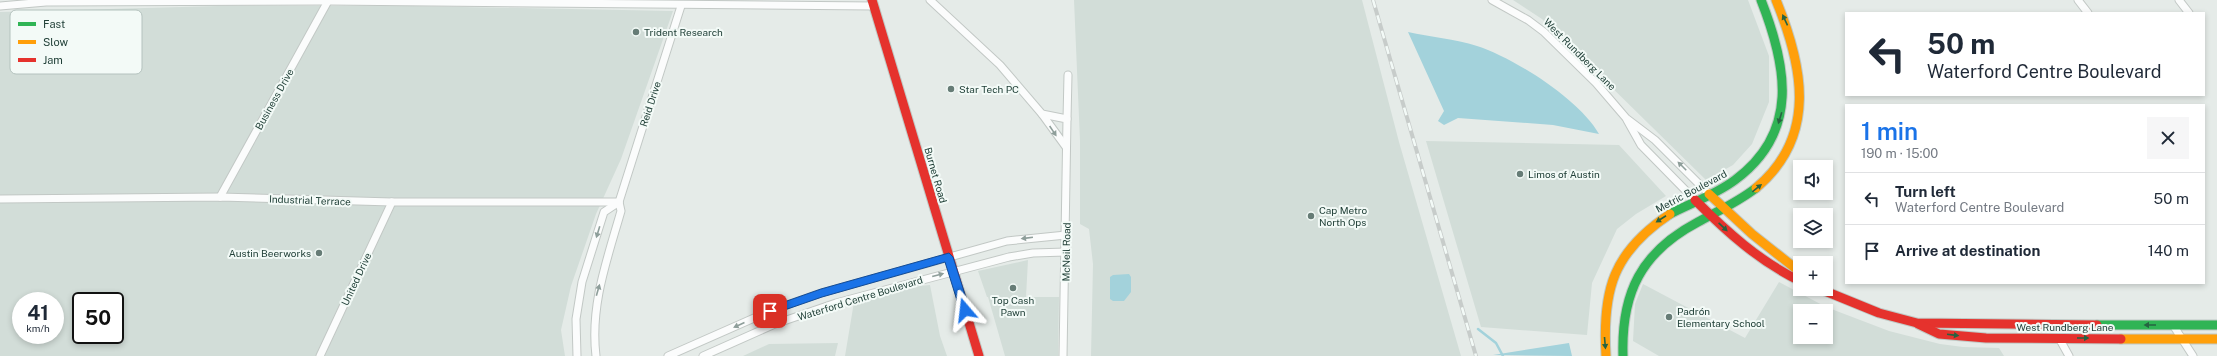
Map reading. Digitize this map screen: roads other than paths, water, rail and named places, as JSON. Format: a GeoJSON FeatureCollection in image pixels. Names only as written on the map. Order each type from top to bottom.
{"type":"FeatureCollection","features":[{"type":"Feature","properties":{"kind":"main road","name":"Metric Boulevard"},"geometry":{"type":"LineString","coordinates":[[1606,356],[1604,318],[1609,285],[1614,271],[1629,248],[1660,219],[1709,194],[1741,175],[1762,154],[1772,139],[1780,119],[1785,97],[1784,65],[1778,39],[1761,0]]}},
{"type":"Feature","properties":{"kind":"main road"},"geometry":{"type":"LineString","coordinates":[[1623,356],[1622,323],[1628,292],[1640,268],[1647,259],[1667,239],[1724,208],[1756,188],[1770,176],[1786,155],[1794,136],[1799,114],[1801,83],[1800,68],[1793,39],[1776,0]]}},
{"type":"Feature","properties":{"kind":"main road","name":"Burnet Road"},"geometry":{"type":"LineString","coordinates":[[873,3],[979,356]]}},
{"type":"Feature","properties":{"kind":"main road"},"geometry":{"type":"LineString","coordinates":[[1784,65],[1800,68]]}},
{"type":"Feature","properties":{"kind":"main road","name":"West Rundberg Lane"},"geometry":{"type":"LineString","coordinates":[[1709,194],[1752,234],[1793,266]]}},
{"type":"Feature","properties":{"kind":"main road","name":"West Rundberg Lane"},"geometry":{"type":"LineString","coordinates":[[1695,200],[1759,259],[1786,276],[1793,275]]}},
{"type":"Feature","properties":{"kind":"main road","name":"West Rundberg Lane"},"geometry":{"type":"LineString","coordinates":[[1833,294],[1879,313],[1917,323],[1939,334],[1986,338],[2217,339]]}},
{"type":"Feature","properties":{"kind":"main road"},"geometry":{"type":"LineString","coordinates":[[1604,318],[1622,323]]}},
{"type":"Feature","properties":{"kind":"main road","name":"West Rundberg Lane"},"geometry":{"type":"LineString","coordinates":[[1917,323],[2003,325],[2217,325]]}},
{"type":"Feature","properties":{"kind":"main road"},"geometry":{"type":"LineString","coordinates":[[2003,325],[2012,338]]}},
{"type":"Feature","properties":{"kind":"street"},"geometry":{"type":"LineString","coordinates":[[930,0],[1000,65],[1042,114],[1066,147]]}},
{"type":"Feature","properties":{"kind":"street","name":"West Rundberg Lane"},"geometry":{"type":"LineString","coordinates":[[1492,0],[1516,12],[1544,32],[1600,87],[1626,118],[1641,145],[1695,200]]}},
{"type":"Feature","properties":{"kind":"street"},"geometry":{"type":"LineString","coordinates":[[2078,0],[2087,12]]}},
{"type":"Feature","properties":{"kind":"street"},"geometry":{"type":"LineString","coordinates":[[2179,0],[2188,12]]}},
{"type":"Feature","properties":{"kind":"street"},"geometry":{"type":"LineString","coordinates":[[0,6],[46,2],[328,1],[681,6],[873,3]]}},
{"type":"Feature","properties":{"kind":"street","name":"Business Drive"},"geometry":{"type":"LineString","coordinates":[[220,197],[328,1]]}},
{"type":"Feature","properties":{"kind":"street","name":"Reid Drive"},"geometry":{"type":"LineString","coordinates":[[596,356],[592,326],[596,299],[621,210],[619,202],[681,6]]}},
{"type":"Feature","properties":{"kind":"street","name":"McNeil Road"},"geometry":{"type":"LineString","coordinates":[[1063,356],[1068,75]]}},
{"type":"Feature","properties":{"kind":"street"},"geometry":{"type":"LineString","coordinates":[[1042,114],[1067,119]]}},
{"type":"Feature","properties":{"kind":"street","name":"West Rundberg Lane"},"geometry":{"type":"LineString","coordinates":[[1626,118],[1655,140],[1709,194]]}},
{"type":"Feature","properties":{"kind":"street","name":"Industrial Terrace"},"geometry":{"type":"LineString","coordinates":[[0,199],[220,197],[392,202],[619,202]]}},
{"type":"Feature","properties":{"kind":"street","name":"United Drive"},"geometry":{"type":"LineString","coordinates":[[320,356],[392,202]]}},
{"type":"Feature","properties":{"kind":"street"},"geometry":{"type":"LineString","coordinates":[[577,356],[574,330],[578,298],[604,212],[619,202]]}},
{"type":"Feature","properties":{"kind":"street","name":"Waterford Centre Boulevard"},"geometry":{"type":"LineString","coordinates":[[668,356],[770,311],[800,300],[949,257],[1018,239],[1066,235]]}},
{"type":"Feature","properties":{"kind":"street","name":"Waterford Centre Boulevard"},"geometry":{"type":"LineString","coordinates":[[703,356],[775,324],[836,303],[953,270],[1018,255],[1066,252]]}},
{"type":"Feature","properties":{"kind":"street"},"geometry":{"type":"LineString","coordinates":[[2173,325],[2193,356]]}},
{"type":"Feature","properties":{"kind":"street"},"geometry":{"type":"LineString","coordinates":[[2059,338],[2069,356]]}},
{"type":"Feature","properties":{"kind":"water"},"geometry":{"type":"Polygon","coordinates":[[[1408,32],[1477,46],[1509,60],[1544,81],[1577,107],[1590,121],[1599,134],[1553,125],[1458,118],[1444,125],[1438,121],[1444,111],[1408,32]]]}},
{"type":"Feature","properties":{"kind":"water"},"geometry":{"type":"Polygon","coordinates":[[[1129,274],[1131,277],[1131,292],[1124,301],[1113,301],[1110,299],[1110,277],[1113,275],[1129,274]]]}},
{"type":"Feature","properties":{"kind":"water"},"geometry":{"type":"Polygon","coordinates":[[[1569,343],[1572,356],[1493,355],[1569,343]]]}},
{"type":"Feature","properties":{"kind":"waterway"},"geometry":{"type":"LineString","coordinates":[[1478,329],[1496,343],[1503,356]]}},
{"type":"Feature","properties":{"kind":"railway"},"geometry":{"type":"LineString","coordinates":[[1373,0],[1476,356]]}},
{"type":"Feature","properties":{"kind":"place","name":"Trident Research"},"geometry":{"type":"Point","coordinates":[636,32]}},
{"type":"Feature","properties":{"kind":"place","name":"Star Tech PC"},"geometry":{"type":"Point","coordinates":[951,89]}},
{"type":"Feature","properties":{"kind":"place","name":"Limos of Austin"},"geometry":{"type":"Point","coordinates":[1520,174]}},
{"type":"Feature","properties":{"kind":"place","name":"Cap Metro North Ops"},"geometry":{"type":"Point","coordinates":[1311,216]}},
{"type":"Feature","properties":{"kind":"place","name":"Austin Beerworks"},"geometry":{"type":"Point","coordinates":[319,253]}},
{"type":"Feature","properties":{"kind":"place","name":"Top Cash Pawn"},"geometry":{"type":"Point","coordinates":[1013,288]}},
{"type":"Feature","properties":{"kind":"place","name":"Padrón Elementary School"},"geometry":{"type":"Point","coordinates":[1669,317]}}]}
